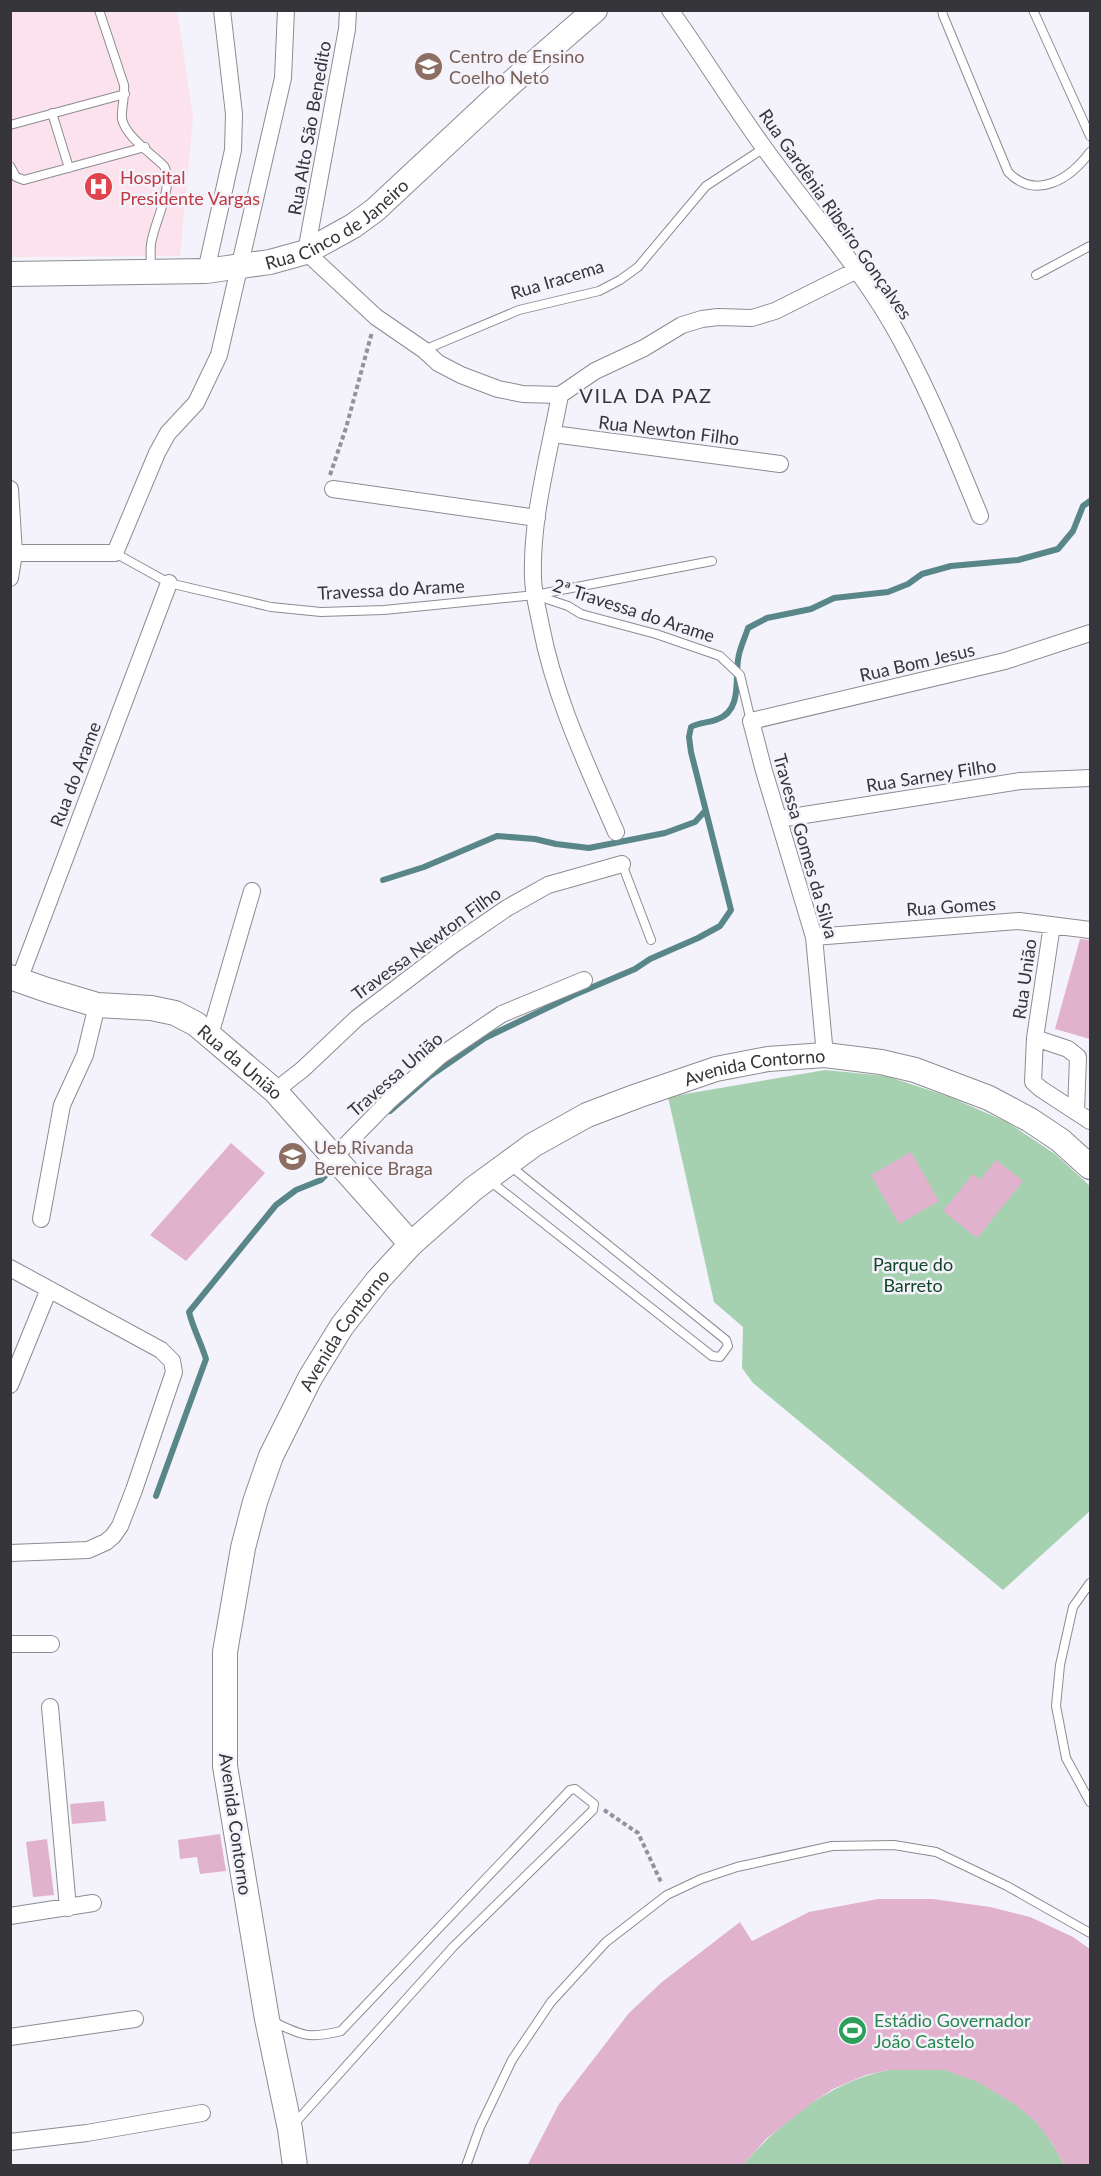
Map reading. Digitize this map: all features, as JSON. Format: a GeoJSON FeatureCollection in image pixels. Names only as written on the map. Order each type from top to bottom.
{"type":"FeatureCollection","features":[{"type":"Feature","properties":{"kind":"street"},"geometry":{"type":"LineString","coordinates":[[206,271],[233,150],[234,114],[222,10]]}},
{"type":"Feature","properties":{"kind":"street"},"geometry":{"type":"LineString","coordinates":[[12,554],[115,553],[157,453],[168,433],[196,403],[219,355],[283,78],[286,10]]}},
{"type":"Feature","properties":{"kind":"street","name":"Rua Alto São Benedito"},"geometry":{"type":"LineString","coordinates":[[306,252],[329,136],[348,10]]}},
{"type":"Feature","properties":{"kind":"street","name":"Rua Cinco de Janeiro"},"geometry":{"type":"LineString","coordinates":[[10,274],[206,271],[270,262],[306,252],[353,226],[375,210],[510,84],[595,10]]}},
{"type":"Feature","properties":{"kind":"street","name":"Rua Gardênia Ribeiro Gonçalves"},"geometry":{"type":"LineString","coordinates":[[670,10],[705,58],[764,148],[857,270],[902,340],[935,409],[981,516]]}},
{"type":"Feature","properties":{"kind":"street"},"geometry":{"type":"LineString","coordinates":[[306,252],[376,317],[424,350],[438,363],[461,375],[498,389],[523,394],[560,396],[595,371],[644,348],[682,325],[718,317],[752,318],[776,311],[857,270]]}},
{"type":"Feature","properties":{"kind":"street"},"geometry":{"type":"LineString","coordinates":[[560,396],[537,518],[533,563],[535,595],[548,664],[566,718],[616,832]]}},
{"type":"Feature","properties":{"kind":"street","name":"Rua Newton Filho"},"geometry":{"type":"LineString","coordinates":[[553,434],[780,464]]}},
{"type":"Feature","properties":{"kind":"street"},"geometry":{"type":"LineString","coordinates":[[10,489],[12,554],[10,578]]}},
{"type":"Feature","properties":{"kind":"street"},"geometry":{"type":"LineString","coordinates":[[333,489],[537,518]]}},
{"type":"Feature","properties":{"kind":"street","name":"Rua do Arame"},"geometry":{"type":"LineString","coordinates":[[15,978],[169,583]]}},
{"type":"Feature","properties":{"kind":"street","name":"Rua Bom Jesus"},"geometry":{"type":"LineString","coordinates":[[751,721],[1005,661],[1090,633]]}},
{"type":"Feature","properties":{"kind":"street","name":"Travessa Gomes da Silva"},"geometry":{"type":"LineString","coordinates":[[751,721],[813,937],[825,1055]]}},
{"type":"Feature","properties":{"kind":"street","name":"Rua Sarney Filho"},"geometry":{"type":"LineString","coordinates":[[779,819],[1020,781],[1090,778]]}},
{"type":"Feature","properties":{"kind":"street","name":"Travessa Newton Filho"},"geometry":{"type":"LineString","coordinates":[[275,1091],[303,1069],[357,1018],[453,945],[507,908],[548,885],[622,864]]}},
{"type":"Feature","properties":{"kind":"street"},"geometry":{"type":"LineString","coordinates":[[210,1035],[252,891]]}},
{"type":"Feature","properties":{"kind":"street","name":"Rua Gomes"},"geometry":{"type":"LineString","coordinates":[[813,937],[1019,921],[1090,930]]}},
{"type":"Feature","properties":{"kind":"street","name":"Rua União"},"geometry":{"type":"LineString","coordinates":[[1052,925],[1035,1038],[1033,1082],[1090,1121]]}},
{"type":"Feature","properties":{"kind":"street","name":"Rua da União"},"geometry":{"type":"LineString","coordinates":[[15,978],[98,1005],[151,1008],[175,1013],[196,1024],[275,1091],[411,1244]]}},
{"type":"Feature","properties":{"kind":"street","name":"Travessa União"},"geometry":{"type":"LineString","coordinates":[[338,1163],[390,1100],[440,1056],[502,1014],[584,980]]}},
{"type":"Feature","properties":{"kind":"street"},"geometry":{"type":"LineString","coordinates":[[41,1219],[62,1105],[85,1055],[98,1005]]}},
{"type":"Feature","properties":{"kind":"street","name":"Rua União"},"geometry":{"type":"LineString","coordinates":[[1035,1038],[1068,1048],[1078,1057],[1076,1112]]}},
{"type":"Feature","properties":{"kind":"street","name":"Avenida Contorno"},"geometry":{"type":"LineString","coordinates":[[295,2166],[290,2129],[267,2019],[225,1766],[225,1653],[243,1548],[255,1502],[271,1456],[310,1378],[342,1326],[378,1280],[411,1244],[488,1178],[533,1145],[587,1115],[716,1069],[768,1059],[825,1055],[881,1062],[915,1070],[988,1098],[1030,1120],[1060,1140],[1090,1167]]}},
{"type":"Feature","properties":{"kind":"street"},"geometry":{"type":"LineString","coordinates":[[10,1268],[160,1350],[172,1361],[174,1372],[134,1490],[120,1526],[113,1536],[98,1547],[88,1550],[10,1553]]}},
{"type":"Feature","properties":{"kind":"street"},"geometry":{"type":"LineString","coordinates":[[10,1385],[49,1289]]}},
{"type":"Feature","properties":{"kind":"street"},"geometry":{"type":"LineString","coordinates":[[10,1644],[51,1644]]}},
{"type":"Feature","properties":{"kind":"street"},"geometry":{"type":"LineString","coordinates":[[50,1707],[68,1908]]}},
{"type":"Feature","properties":{"kind":"street"},"geometry":{"type":"LineString","coordinates":[[10,1916],[93,1903]]}},
{"type":"Feature","properties":{"kind":"street"},"geometry":{"type":"LineString","coordinates":[[10,2037],[135,2019]]}},
{"type":"Feature","properties":{"kind":"street"},"geometry":{"type":"LineString","coordinates":[[10,2142],[87,2133],[202,2113]]}},
{"type":"Feature","properties":{"kind":"lane"},"geometry":{"type":"LineString","coordinates":[[99,10],[125,94],[123,120],[130,132],[164,165],[168,179],[151,244],[151,272]]}},
{"type":"Feature","properties":{"kind":"lane"},"geometry":{"type":"LineString","coordinates":[[942,10],[1008,172],[1017,182],[1032,187],[1062,180],[1081,165],[1090,152]]}},
{"type":"Feature","properties":{"kind":"lane"},"geometry":{"type":"LineString","coordinates":[[1033,10],[1090,136]]}},
{"type":"Feature","properties":{"kind":"lane"},"geometry":{"type":"LineString","coordinates":[[10,125],[125,94]]}},
{"type":"Feature","properties":{"kind":"lane"},"geometry":{"type":"LineString","coordinates":[[52,113],[69,168]]}},
{"type":"Feature","properties":{"kind":"lane"},"geometry":{"type":"LineString","coordinates":[[10,166],[16,177],[24,180],[145,147]]}},
{"type":"Feature","properties":{"kind":"lane","name":"Rua Iracema"},"geometry":{"type":"LineString","coordinates":[[424,350],[519,310],[599,291],[620,280],[638,267],[706,186],[764,148]]}},
{"type":"Feature","properties":{"kind":"lane"},"geometry":{"type":"LineString","coordinates":[[1036,275],[1090,246]]}},
{"type":"Feature","properties":{"kind":"lane","name":"Travessa do Arame"},"geometry":{"type":"LineString","coordinates":[[115,553],[169,583],[271,607],[321,612],[384,610],[535,595],[712,561]]}},
{"type":"Feature","properties":{"kind":"lane","name":"2ª Travessa do Arame"},"geometry":{"type":"LineString","coordinates":[[535,595],[568,606],[581,614],[656,634],[720,656],[740,675],[751,721]]}},
{"type":"Feature","properties":{"kind":"lane"},"geometry":{"type":"LineString","coordinates":[[622,864],[651,940]]}},
{"type":"Feature","properties":{"kind":"lane"},"geometry":{"type":"LineString","coordinates":[[488,1178],[712,1356],[720,1357],[724,1353],[728,1346],[726,1340],[507,1164]]}},
{"type":"Feature","properties":{"kind":"lane"},"geometry":{"type":"LineString","coordinates":[[1090,1583],[1073,1607],[1060,1665],[1056,1706],[1066,1758],[1090,1802]]}},
{"type":"Feature","properties":{"kind":"lane"},"geometry":{"type":"LineString","coordinates":[[267,2019],[300,2035],[321,2036],[341,2031],[570,1790],[575,1789],[594,1804],[593,1810],[453,1947],[290,2129]]}},
{"type":"Feature","properties":{"kind":"lane"},"geometry":{"type":"LineString","coordinates":[[466,2166],[480,2127],[512,2060],[552,2002],[606,1942],[667,1895],[719,1873],[782,1856],[832,1846],[894,1845],[936,1852],[1007,1886],[1090,1933]]}},
{"type":"Feature","properties":{"kind":"path"},"geometry":{"type":"LineString","coordinates":[[333,489],[328,484],[329,479],[346,428],[376,317]]}},
{"type":"Feature","properties":{"kind":"path"},"geometry":{"type":"LineString","coordinates":[[594,1804],[638,1833],[667,1895]]}},
{"type":"Feature","properties":{"kind":"shaded area","name":"Hospital Presidente Vargas"},"geometry":{"type":"Polygon","coordinates":[[[174,10],[178,16],[193,117],[180,256],[11,257],[10,11],[174,10]]]}},
{"type":"Feature","properties":{"kind":"green space","name":"Parque do Barreto"},"geometry":{"type":"Polygon","coordinates":[[[825,1070],[886,1076],[950,1097],[1007,1122],[1055,1154],[1090,1186],[1090,1511],[1003,1590],[753,1383],[742,1368],[743,1327],[714,1302],[668,1097],[825,1070]]]}},
{"type":"Feature","properties":{"kind":"green space"},"geometry":{"type":"Polygon","coordinates":[[[889,2070],[945,2070],[969,2077],[994,2090],[1037,2123],[1049,2138],[1065,2166],[742,2166],[773,2134],[808,2106],[847,2084],[889,2070]]]}},
{"type":"Feature","properties":{"kind":"building"},"geometry":{"type":"Polygon","coordinates":[[[1080,939],[1090,940],[1090,1039],[1055,1029],[1080,939]]]}},
{"type":"Feature","properties":{"kind":"building"},"geometry":{"type":"Polygon","coordinates":[[[231,1143],[265,1173],[186,1261],[150,1235],[231,1143]]]}},
{"type":"Feature","properties":{"kind":"building"},"geometry":{"type":"Polygon","coordinates":[[[911,1152],[939,1201],[899,1224],[871,1175],[911,1152]]]}},
{"type":"Feature","properties":{"kind":"building"},"geometry":{"type":"Polygon","coordinates":[[[996,1160],[1023,1181],[977,1238],[943,1211],[973,1174],[980,1180],[996,1160]]]}},
{"type":"Feature","properties":{"kind":"building"},"geometry":{"type":"Polygon","coordinates":[[[104,1801],[106,1821],[72,1824],[70,1804],[104,1801]]]}},
{"type":"Feature","properties":{"kind":"building"},"geometry":{"type":"Polygon","coordinates":[[[220,1834],[226,1871],[200,1874],[197,1857],[180,1859],[178,1840],[220,1834]]]}},
{"type":"Feature","properties":{"kind":"building"},"geometry":{"type":"Polygon","coordinates":[[[47,1839],[54,1895],[33,1897],[26,1842],[47,1839]]]}},
{"type":"Feature","properties":{"kind":"building","name":"Estádio Governador João Castelo"},"geometry":{"type":"Polygon","coordinates":[[[878,1899],[933,1899],[990,1907],[1030,1917],[1073,1937],[1090,1949],[1090,2166],[1065,2166],[1052,2143],[1036,2122],[1016,2105],[978,2082],[945,2070],[889,2070],[866,2075],[833,2089],[767,2138],[742,2166],[527,2166],[559,2104],[629,2013],[662,1982],[740,1922],[752,1941],[809,1912],[878,1899]]]}},
{"type":"Feature","properties":{"kind":"waterway"},"geometry":{"type":"LineString","coordinates":[[390,1111],[430,1076],[485,1038],[574,995],[635,969],[650,959],[720,926],[731,910],[689,737],[691,727],[718,719],[731,709],[736,694],[739,656],[748,628],[767,618],[811,609],[834,598],[888,592],[908,584],[922,574],[951,566],[1018,560],[1058,549],[1073,531],[1083,506],[1090,501]]}},
{"type":"Feature","properties":{"kind":"waterway"},"geometry":{"type":"LineString","coordinates":[[383,880],[424,867],[497,836],[535,839],[589,848],[665,833],[695,822],[705,811]]}},
{"type":"Feature","properties":{"kind":"waterway"},"geometry":{"type":"LineString","coordinates":[[156,1496],[206,1359],[189,1312],[276,1205],[296,1190],[321,1180],[334,1167]]}},
{"type":"Feature","properties":{"kind":"place","name":"Centro de Ensino Coelho Neto"},"geometry":{"type":"Point","coordinates":[428,66]}},
{"type":"Feature","properties":{"kind":"place","name":"Hospital Presidente Vargas"},"geometry":{"type":"Point","coordinates":[99,187]}},
{"type":"Feature","properties":{"kind":"place","name":"Ueb Rivanda Berenice Braga"},"geometry":{"type":"Point","coordinates":[293,1157]}},
{"type":"Feature","properties":{"kind":"place","name":"Estádio Governador João Castelo"},"geometry":{"type":"Point","coordinates":[853,2030]}},
{"type":"Feature","properties":{"kind":"district","name":"VILA DA PAZ"},"geometry":{"type":"Point","coordinates":[646,395]}}]}
